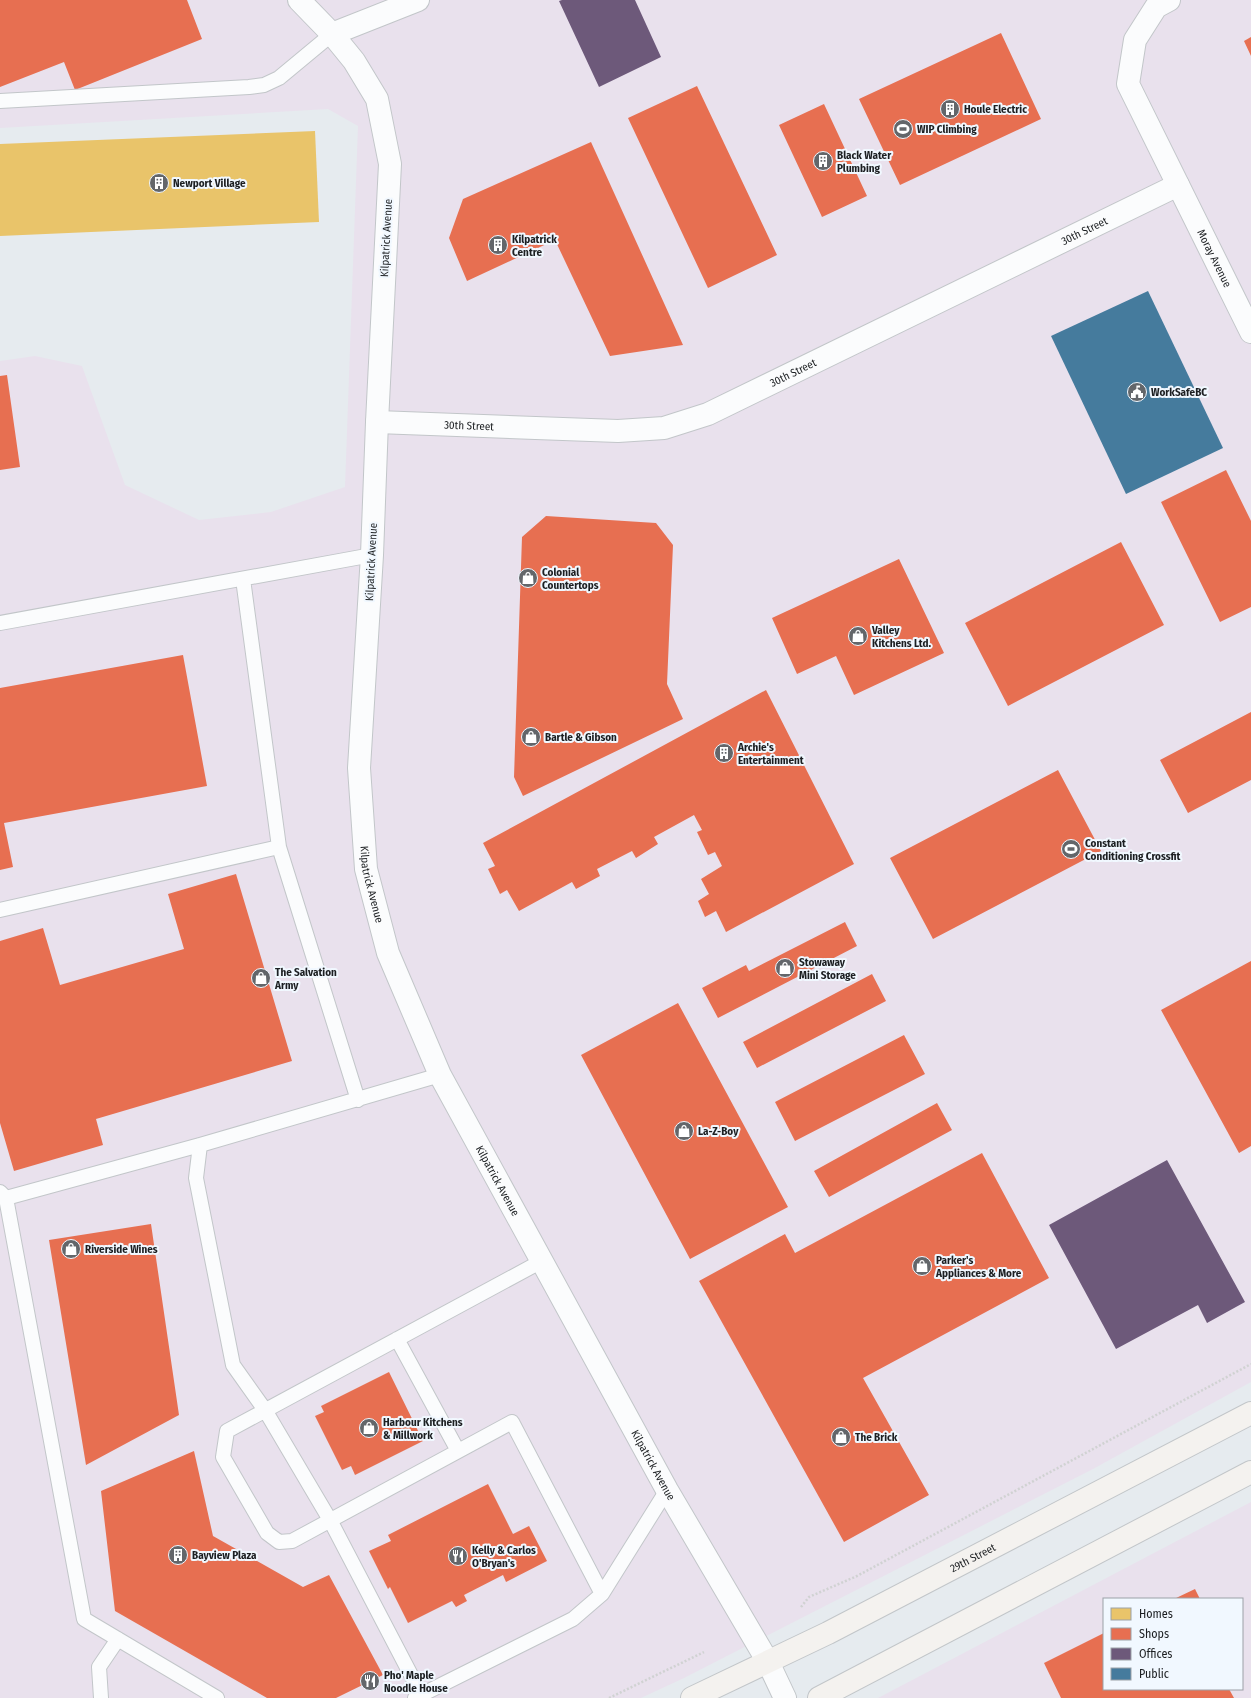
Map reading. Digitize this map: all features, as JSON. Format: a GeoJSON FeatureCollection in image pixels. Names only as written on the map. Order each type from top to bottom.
{"type":"FeatureCollection","features":[{"type":"Feature","properties":{"kind":"main road","name":"29th Street"},"geometry":{"type":"LineString","coordinates":[[692,1698],[835,1629],[1251,1413]]}},
{"type":"Feature","properties":{"kind":"main road"},"geometry":{"type":"LineString","coordinates":[[819,1698],[1251,1472]]}},
{"type":"Feature","properties":{"kind":"street","name":"Kilpatrick Avenue"},"geometry":{"type":"LineString","coordinates":[[299,0],[332,34],[354,61],[377,99],[390,164],[372,555],[359,768],[366,869],[388,953],[440,1075],[667,1490],[768,1662],[785,1698]]}},
{"type":"Feature","properties":{"kind":"street"},"geometry":{"type":"LineString","coordinates":[[332,34],[418,0]]}},
{"type":"Feature","properties":{"kind":"street","name":"Moray Avenue"},"geometry":{"type":"LineString","coordinates":[[1169,0],[1156,7],[1135,40],[1128,84],[1251,332]]}},
{"type":"Feature","properties":{"kind":"street","name":"30th Street"},"geometry":{"type":"LineString","coordinates":[[377,422],[618,431],[664,428],[708,414],[1178,185]]}},
{"type":"Feature","properties":{"kind":"lane"},"geometry":{"type":"LineString","coordinates":[[0,101],[241,88],[264,85],[285,74],[332,34]]}},
{"type":"Feature","properties":{"kind":"lane"},"geometry":{"type":"LineString","coordinates":[[0,623],[372,555]]}},
{"type":"Feature","properties":{"kind":"lane"},"geometry":{"type":"LineString","coordinates":[[243,579],[279,847],[358,1100]]}},
{"type":"Feature","properties":{"kind":"lane"},"geometry":{"type":"LineString","coordinates":[[0,910],[279,847]]}},
{"type":"Feature","properties":{"kind":"lane"},"geometry":{"type":"LineString","coordinates":[[217,1698],[84,1618],[3,1195],[200,1145],[440,1075]]}},
{"type":"Feature","properties":{"kind":"lane"},"geometry":{"type":"LineString","coordinates":[[200,1145],[196,1178],[232,1365],[266,1410],[330,1520],[420,1697],[573,1619],[602,1594],[667,1490]]}},
{"type":"Feature","properties":{"kind":"lane"},"geometry":{"type":"LineString","coordinates":[[542,1261],[227,1430],[223,1457],[267,1533],[279,1542],[292,1541],[512,1422],[602,1594]]}},
{"type":"Feature","properties":{"kind":"lane"},"geometry":{"type":"LineString","coordinates":[[397,1339],[458,1450]]}},
{"type":"Feature","properties":{"kind":"lane"},"geometry":{"type":"LineString","coordinates":[[101,1698],[100,1667],[118,1639]]}},
{"type":"Feature","properties":{"kind":"path"},"geometry":{"type":"LineString","coordinates":[[801,1607],[809,1597],[857,1576],[1251,1364]]}},
{"type":"Feature","properties":{"kind":"path"},"geometry":{"type":"LineString","coordinates":[[609,1698],[704,1652]]}},
{"type":"Feature","properties":{"kind":"shaded area"},"geometry":{"type":"Polygon","coordinates":[[[0,0],[1251,0],[1251,1382],[1093,1469],[684,1678],[641,1698],[0,1698],[0,361],[35,356],[82,366],[125,485],[199,520],[271,512],[345,487],[358,126],[328,109],[0,128],[0,0]]]}},
{"type":"Feature","properties":{"kind":"shaded area"},"geometry":{"type":"Polygon","coordinates":[[[1251,1502],[1251,1698],[878,1698],[1251,1502]]]}},
{"type":"Feature","properties":{"kind":"building: Homes","name":"Newport Village"},"geometry":{"type":"Polygon","coordinates":[[[315,131],[319,222],[0,236],[0,144],[315,131]]]}},
{"type":"Feature","properties":{"kind":"building: Shops"},"geometry":{"type":"Polygon","coordinates":[[[0,0],[187,0],[202,39],[75,90],[64,62],[0,87],[0,0]]]}},
{"type":"Feature","properties":{"kind":"building: Shops","name":"Houle Electric"},"geometry":{"type":"Polygon","coordinates":[[[1001,33],[1041,119],[900,185],[859,99],[1001,33]]]}},
{"type":"Feature","properties":{"kind":"building: Shops"},"geometry":{"type":"Polygon","coordinates":[[[1251,37],[1251,56],[1244,41],[1251,37]]]}},
{"type":"Feature","properties":{"kind":"building: Shops"},"geometry":{"type":"Polygon","coordinates":[[[697,86],[777,255],[708,288],[628,118],[697,86]]]}},
{"type":"Feature","properties":{"kind":"building: Shops","name":"Black Water Plumbing"},"geometry":{"type":"Polygon","coordinates":[[[824,104],[867,196],[822,217],[779,125],[824,104]]]}},
{"type":"Feature","properties":{"kind":"building: Shops","name":"Kilpatrick Centre"},"geometry":{"type":"Polygon","coordinates":[[[591,142],[683,345],[610,356],[555,240],[467,281],[449,238],[463,199],[591,142]]]}},
{"type":"Feature","properties":{"kind":"building: Shops"},"geometry":{"type":"Polygon","coordinates":[[[7,375],[20,467],[0,470],[0,376],[7,375]]]}},
{"type":"Feature","properties":{"kind":"building: Shops"},"geometry":{"type":"Polygon","coordinates":[[[1226,470],[1251,521],[1251,607],[1220,622],[1161,502],[1226,470]]]}},
{"type":"Feature","properties":{"kind":"building: Shops"},"geometry":{"type":"Polygon","coordinates":[[[546,516],[656,523],[673,545],[667,684],[683,719],[523,796],[514,777],[522,537],[546,516]]]}},
{"type":"Feature","properties":{"kind":"building: Shops"},"geometry":{"type":"Polygon","coordinates":[[[1121,542],[1164,625],[1008,706],[965,623],[1121,542]]]}},
{"type":"Feature","properties":{"kind":"building: Shops","name":"Valley Kitchens Ltd."},"geometry":{"type":"Polygon","coordinates":[[[899,559],[944,653],[854,695],[836,656],[797,674],[772,618],[899,559]]]}},
{"type":"Feature","properties":{"kind":"building: Shops"},"geometry":{"type":"Polygon","coordinates":[[[183,655],[207,786],[4,823],[13,867],[0,870],[0,688],[183,655]]]}},
{"type":"Feature","properties":{"kind":"building: Shops","name":"Archie's Entertainment"},"geometry":{"type":"Polygon","coordinates":[[[766,690],[854,864],[726,932],[716,911],[705,917],[698,901],[709,894],[701,879],[722,866],[715,852],[708,855],[697,832],[702,830],[694,815],[654,837],[658,844],[636,858],[632,851],[597,869],[600,876],[576,889],[572,882],[519,911],[507,890],[500,894],[488,869],[495,866],[483,843],[766,690]]]}},
{"type":"Feature","properties":{"kind":"building: Shops"},"geometry":{"type":"Polygon","coordinates":[[[1251,712],[1251,780],[1188,813],[1160,760],[1251,712]]]}},
{"type":"Feature","properties":{"kind":"building: Shops"},"geometry":{"type":"Polygon","coordinates":[[[1058,770],[1101,851],[933,939],[890,858],[1058,770]]]}},
{"type":"Feature","properties":{"kind":"building: Shops"},"geometry":{"type":"Polygon","coordinates":[[[236,874],[292,1061],[96,1119],[103,1145],[14,1171],[0,1123],[0,941],[43,928],[60,985],[184,949],[168,894],[236,874]]]}},
{"type":"Feature","properties":{"kind":"building: Shops","name":"Stowaway Mini Storage"},"geometry":{"type":"Polygon","coordinates":[[[845,922],[857,946],[718,1018],[702,988],[746,965],[749,971],[845,922]]]}},
{"type":"Feature","properties":{"kind":"building: Shops"},"geometry":{"type":"Polygon","coordinates":[[[1251,961],[1251,1146],[1239,1153],[1161,1010],[1251,961]]]}},
{"type":"Feature","properties":{"kind":"building: Shops"},"geometry":{"type":"Polygon","coordinates":[[[872,974],[886,1001],[757,1068],[743,1042],[872,974]]]}},
{"type":"Feature","properties":{"kind":"building: Shops","name":"La-Z-Boy"},"geometry":{"type":"Polygon","coordinates":[[[678,1003],[788,1207],[690,1259],[581,1055],[678,1003]]]}},
{"type":"Feature","properties":{"kind":"building: Shops"},"geometry":{"type":"Polygon","coordinates":[[[904,1035],[925,1074],[795,1141],[775,1102],[904,1035]]]}},
{"type":"Feature","properties":{"kind":"building: Shops"},"geometry":{"type":"Polygon","coordinates":[[[937,1103],[952,1130],[829,1197],[814,1171],[937,1103]]]}},
{"type":"Feature","properties":{"kind":"building: Shops"},"geometry":{"type":"Polygon","coordinates":[[[982,1153],[1049,1278],[863,1378],[929,1495],[844,1542],[699,1281],[785,1234],[795,1253],[982,1153]]]}},
{"type":"Feature","properties":{"kind":"building: Shops"},"geometry":{"type":"Polygon","coordinates":[[[151,1224],[179,1415],[86,1465],[49,1240],[151,1224]]]}},
{"type":"Feature","properties":{"kind":"building: Shops","name":"Harbour Kitchens & Millwork"},"geometry":{"type":"Polygon","coordinates":[[[389,1372],[423,1441],[355,1475],[351,1466],[342,1470],[315,1416],[324,1412],[321,1406],[389,1372]]]}},
{"type":"Feature","properties":{"kind":"building: Shops","name":"Bayview Plaza"},"geometry":{"type":"Polygon","coordinates":[[[194,1451],[213,1536],[303,1587],[329,1575],[383,1675],[336,1698],[267,1698],[115,1611],[101,1491],[194,1451]]]}},
{"type":"Feature","properties":{"kind":"building: Shops","name":"Kelly & Carlos O'Bryan's"},"geometry":{"type":"Polygon","coordinates":[[[488,1484],[513,1534],[529,1526],[547,1561],[506,1582],[503,1575],[464,1595],[467,1601],[456,1607],[452,1601],[408,1623],[390,1587],[388,1589],[369,1551],[391,1541],[388,1535],[488,1484]]]}},
{"type":"Feature","properties":{"kind":"building: Shops"},"geometry":{"type":"Polygon","coordinates":[[[1195,1589],[1200,1598],[1176,1598],[1195,1589]]]}},
{"type":"Feature","properties":{"kind":"building: Shops"},"geometry":{"type":"Polygon","coordinates":[[[1103,1634],[1103,1690],[1230,1690],[1234,1698],[1061,1698],[1044,1663],[1103,1634]]]}},
{"type":"Feature","properties":{"kind":"building: Offices"},"geometry":{"type":"Polygon","coordinates":[[[635,0],[661,57],[599,87],[559,1],[635,0]]]}},
{"type":"Feature","properties":{"kind":"building: Offices"},"geometry":{"type":"Polygon","coordinates":[[[1167,1160],[1245,1302],[1207,1323],[1198,1305],[1116,1349],[1049,1225],[1167,1160]]]}},
{"type":"Feature","properties":{"kind":"building: Public","name":"WorkSafeBC"},"geometry":{"type":"Polygon","coordinates":[[[1148,291],[1223,448],[1126,494],[1051,336],[1148,291]]]}},
{"type":"Feature","properties":{"kind":"place","name":"Houle Electric"},"geometry":{"type":"Point","coordinates":[950,109]}},
{"type":"Feature","properties":{"kind":"place","name":"WIP Climbing"},"geometry":{"type":"Point","coordinates":[903,129]}},
{"type":"Feature","properties":{"kind":"place","name":"Black Water Plumbing"},"geometry":{"type":"Point","coordinates":[823,161]}},
{"type":"Feature","properties":{"kind":"place","name":"Newport Village"},"geometry":{"type":"Point","coordinates":[159,183]}},
{"type":"Feature","properties":{"kind":"place","name":"Kilpatrick Centre"},"geometry":{"type":"Point","coordinates":[498,245]}},
{"type":"Feature","properties":{"kind":"place","name":"WorkSafeBC"},"geometry":{"type":"Point","coordinates":[1137,392]}},
{"type":"Feature","properties":{"kind":"place","name":"Colonial Countertops"},"geometry":{"type":"Point","coordinates":[528,578]}},
{"type":"Feature","properties":{"kind":"place","name":"Valley Kitchens Ltd."},"geometry":{"type":"Point","coordinates":[858,636]}},
{"type":"Feature","properties":{"kind":"place","name":"Bartle & Gibson"},"geometry":{"type":"Point","coordinates":[531,737]}},
{"type":"Feature","properties":{"kind":"place","name":"Archie's Entertainment"},"geometry":{"type":"Point","coordinates":[724,753]}},
{"type":"Feature","properties":{"kind":"place","name":"Constant Conditioning Crossfit"},"geometry":{"type":"Point","coordinates":[1071,849]}},
{"type":"Feature","properties":{"kind":"place","name":"Stowaway Mini Storage"},"geometry":{"type":"Point","coordinates":[785,968]}},
{"type":"Feature","properties":{"kind":"place","name":"The Salvation Army"},"geometry":{"type":"Point","coordinates":[261,978]}},
{"type":"Feature","properties":{"kind":"place","name":"La-Z-Boy"},"geometry":{"type":"Point","coordinates":[684,1131]}},
{"type":"Feature","properties":{"kind":"place","name":"Riverside Wines"},"geometry":{"type":"Point","coordinates":[71,1249]}},
{"type":"Feature","properties":{"kind":"place","name":"Parker's Appliances & More"},"geometry":{"type":"Point","coordinates":[922,1266]}},
{"type":"Feature","properties":{"kind":"place","name":"Harbour Kitchens & Millwork"},"geometry":{"type":"Point","coordinates":[369,1428]}},
{"type":"Feature","properties":{"kind":"place","name":"The Brick"},"geometry":{"type":"Point","coordinates":[841,1437]}},
{"type":"Feature","properties":{"kind":"place","name":"Bayview Plaza"},"geometry":{"type":"Point","coordinates":[178,1555]}},
{"type":"Feature","properties":{"kind":"place","name":"Kelly & Carlos O'Bryan's"},"geometry":{"type":"Point","coordinates":[458,1556]}},
{"type":"Feature","properties":{"kind":"place","name":"Pho' Maple Noodle House"},"geometry":{"type":"Point","coordinates":[370,1681]}}]}
